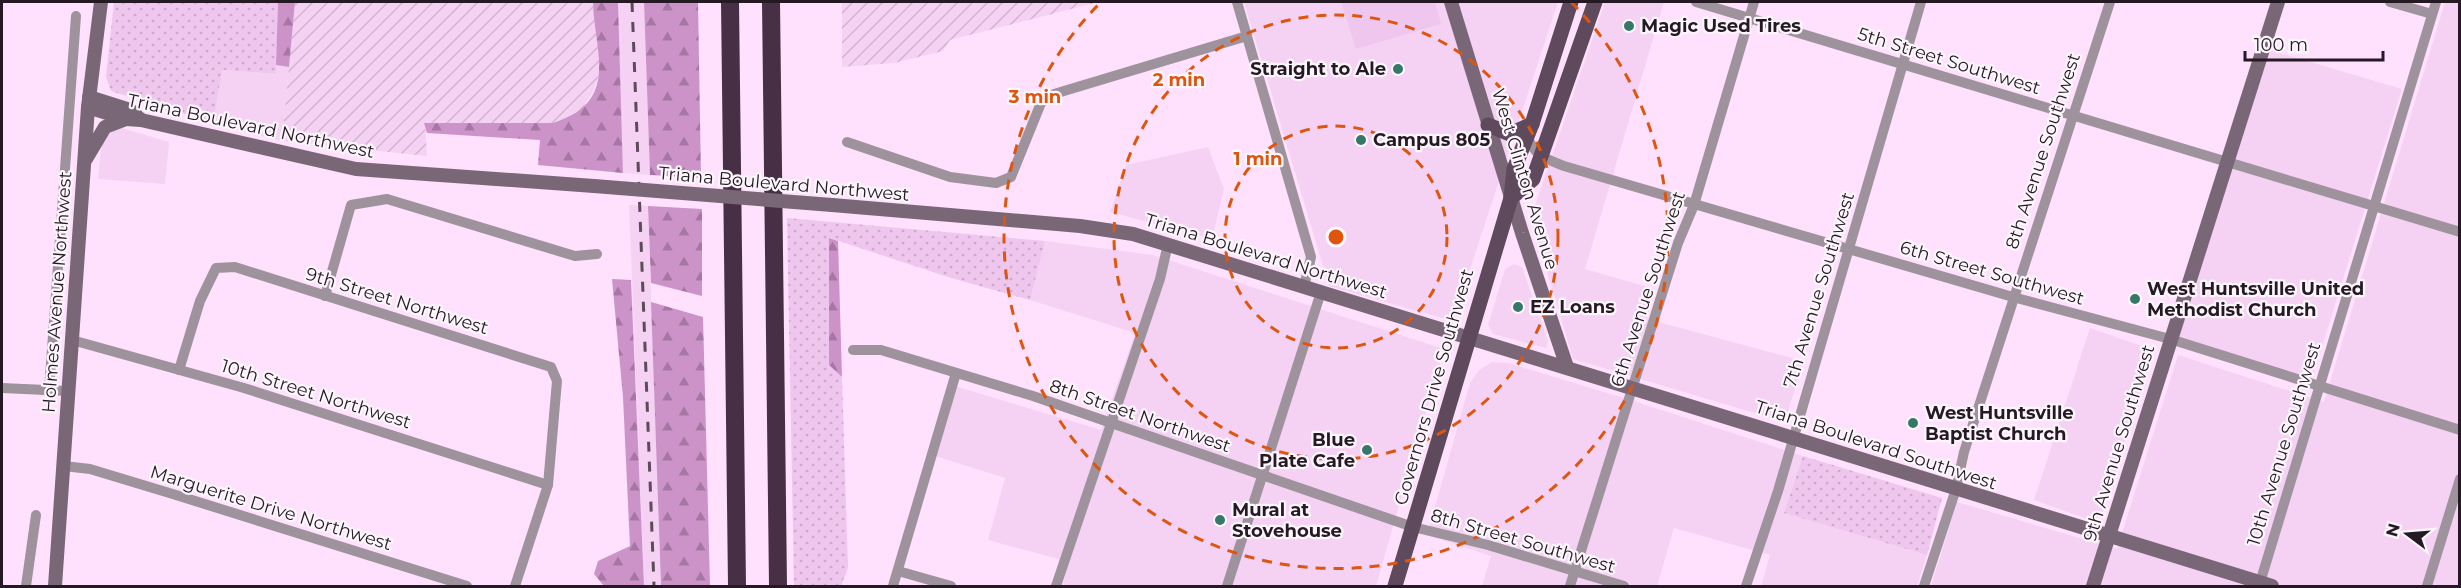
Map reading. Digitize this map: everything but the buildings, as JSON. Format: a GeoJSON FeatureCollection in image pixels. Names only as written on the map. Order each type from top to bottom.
{"type":"FeatureCollection","features":[{"type":"Feature","properties":{"kind":"highway"},"geometry":{"type":"LineString","coordinates":[[730,2],[736,586]]}},
{"type":"Feature","properties":{"kind":"highway"},"geometry":{"type":"LineString","coordinates":[[771,2],[778,586]]}},
{"type":"Feature","properties":{"kind":"main road","name":"Governors Drive Southwest"},"geometry":{"type":"LineString","coordinates":[[1395,586],[1511,198],[1514,169],[1571,2]]}},
{"type":"Feature","properties":{"kind":"main road"},"geometry":{"type":"LineString","coordinates":[[1511,198],[1533,179],[1595,2]]}},
{"type":"Feature","properties":{"kind":"main road"},"geometry":{"type":"LineString","coordinates":[[1488,124],[1510,134],[1529,130]]}},
{"type":"Feature","properties":{"kind":"street","name":"Holmes Avenue Northwest"},"geometry":{"type":"LineString","coordinates":[[56,586],[67,391],[88,102],[101,2]]}},
{"type":"Feature","properties":{"kind":"street"},"geometry":{"type":"LineString","coordinates":[[1237,2],[1311,257],[1304,287]]}},
{"type":"Feature","properties":{"kind":"street","name":"West Clinton Avenue"},"geometry":{"type":"LineString","coordinates":[[1451,2],[1511,198],[1567,367]]}},
{"type":"Feature","properties":{"kind":"street","name":"5th Street Southwest"},"geometry":{"type":"LineString","coordinates":[[1696,2],[2373,207]]}},
{"type":"Feature","properties":{"kind":"street","name":"6th Avenue Southwest"},"geometry":{"type":"LineString","coordinates":[[1570,586],[1678,243],[1694,205],[1754,2]]}},
{"type":"Feature","properties":{"kind":"street","name":"7th Avenue Southwest"},"geometry":{"type":"LineString","coordinates":[[1746,586],[1793,437],[1921,2]]}},
{"type":"Feature","properties":{"kind":"street","name":"8th Avenue Southwest"},"geometry":{"type":"LineString","coordinates":[[1924,586],[1956,489],[1964,452],[2013,297],[2110,2]]}},
{"type":"Feature","properties":{"kind":"street","name":"9th Avenue Southwest"},"geometry":{"type":"LineString","coordinates":[[2092,586],[2278,2]]}},
{"type":"Feature","properties":{"kind":"street"},"geometry":{"type":"LineString","coordinates":[[2390,2],[2432,14]]}},
{"type":"Feature","properties":{"kind":"street","name":"10th Avenue Southwest"},"geometry":{"type":"LineString","coordinates":[[2263,585],[2318,388],[2436,2]]}},
{"type":"Feature","properties":{"kind":"street"},"geometry":{"type":"LineString","coordinates":[[49,390],[76,16]]}},
{"type":"Feature","properties":{"kind":"street"},"geometry":{"type":"LineString","coordinates":[[847,142],[950,177],[996,183],[1011,177],[1041,103],[1054,94],[1246,36]]}},
{"type":"Feature","properties":{"kind":"street","name":"Triana Boulevard Northwest"},"geometry":{"type":"LineString","coordinates":[[88,102],[126,119],[141,120],[356,169],[832,205],[1080,226],[1132,234],[1469,339]]}},
{"type":"Feature","properties":{"kind":"street"},"geometry":{"type":"LineString","coordinates":[[88,102],[130,110],[141,120]]}},
{"type":"Feature","properties":{"kind":"street"},"geometry":{"type":"LineString","coordinates":[[85,161],[105,128],[114,122],[126,119]]}},
{"type":"Feature","properties":{"kind":"street"},"geometry":{"type":"LineString","coordinates":[[1529,130],[1532,149],[1542,157]]}},
{"type":"Feature","properties":{"kind":"street","name":"6th Street Southwest"},"geometry":{"type":"LineString","coordinates":[[1542,157],[1694,205],[2013,297],[2170,339],[2318,388],[2460,430]]}},
{"type":"Feature","properties":{"kind":"street"},"geometry":{"type":"LineString","coordinates":[[325,296],[351,205],[387,199],[575,256],[597,254]]}},
{"type":"Feature","properties":{"kind":"street"},"geometry":{"type":"LineString","coordinates":[[2373,207],[2460,232]]}},
{"type":"Feature","properties":{"kind":"street"},"geometry":{"type":"LineString","coordinates":[[1056,586],[1160,279],[1168,244]]}},
{"type":"Feature","properties":{"kind":"street","name":"9th Street Northwest"},"geometry":{"type":"LineString","coordinates":[[179,370],[200,301],[216,268],[235,267],[551,367],[557,381],[548,485]]}},
{"type":"Feature","properties":{"kind":"street"},"geometry":{"type":"LineString","coordinates":[[1227,586],[1321,292]]}},
{"type":"Feature","properties":{"kind":"street","name":"Triana Boulevard Southwest"},"geometry":{"type":"LineString","coordinates":[[1469,339],[1793,437],[2263,585]]}},
{"type":"Feature","properties":{"kind":"street","name":"10th Street Northwest"},"geometry":{"type":"LineString","coordinates":[[72,340],[179,370],[548,485]]}},
{"type":"Feature","properties":{"kind":"street","name":"8th Street Northwest"},"geometry":{"type":"LineString","coordinates":[[853,350],[881,350],[956,373],[1413,527]]}},
{"type":"Feature","properties":{"kind":"street"},"geometry":{"type":"LineString","coordinates":[[893,586],[956,373]]}},
{"type":"Feature","properties":{"kind":"street"},"geometry":{"type":"LineString","coordinates":[[2,388],[67,391]]}},
{"type":"Feature","properties":{"kind":"street","name":"Marguerite Drive Northwest"},"geometry":{"type":"LineString","coordinates":[[64,466],[90,469],[155,488],[467,586]]}},
{"type":"Feature","properties":{"kind":"street"},"geometry":{"type":"LineString","coordinates":[[2427,586],[2460,479]]}},
{"type":"Feature","properties":{"kind":"street"},"geometry":{"type":"LineString","coordinates":[[515,586],[548,485]]}},
{"type":"Feature","properties":{"kind":"street"},"geometry":{"type":"LineString","coordinates":[[26,586],[36,515]]}},
{"type":"Feature","properties":{"kind":"street","name":"8th Street Southwest"},"geometry":{"type":"LineString","coordinates":[[1413,527],[1488,545],[1624,586]]}},
{"type":"Feature","properties":{"kind":"street"},"geometry":{"type":"LineString","coordinates":[[898,571],[951,586]]}},
{"type":"Feature","properties":{"kind":"shaded area"},"geometry":{"type":"Polygon","coordinates":[[[114,2],[278,2],[276,74],[222,70],[213,123],[111,91],[106,77],[114,2]]]}},
{"type":"Feature","properties":{"kind":"shaded area"},"geometry":{"type":"Polygon","coordinates":[[[295,2],[593,2],[601,68],[594,90],[583,107],[553,123],[425,123],[427,156],[282,141],[295,2]]]}},
{"type":"Feature","properties":{"kind":"shaded area"},"geometry":{"type":"Polygon","coordinates":[[[618,2],[644,2],[650,175],[623,173],[618,2]]]}},
{"type":"Feature","properties":{"kind":"shaded area"},"geometry":{"type":"Polygon","coordinates":[[[842,2],[1099,2],[950,40],[943,51],[894,63],[842,67],[842,2]]]}},
{"type":"Feature","properties":{"kind":"shaded area","name":"Campus 805"},"geometry":{"type":"Polygon","coordinates":[[[1244,2],[1558,2],[1454,318],[1447,316],[1446,319],[1329,286],[1244,2]]]}},
{"type":"Feature","properties":{"kind":"shaded area"},"geometry":{"type":"Polygon","coordinates":[[[1341,2],[1435,2],[1441,24],[1356,49],[1341,2]]]}},
{"type":"Feature","properties":{"kind":"shaded area"},"geometry":{"type":"Polygon","coordinates":[[[1605,2],[1664,2],[1585,269],[1655,289],[1647,319],[1803,361],[1785,422],[1573,359],[1531,217],[1605,2]]]}},
{"type":"Feature","properties":{"kind":"shaded area"},"geometry":{"type":"Polygon","coordinates":[[[2445,2],[2459,2],[2459,586],[1931,586],[1957,502],[2117,549],[2178,355],[2324,402],[2445,2]]]}},
{"type":"Feature","properties":{"kind":"shaded area"},"geometry":{"type":"Polygon","coordinates":[[[2270,50],[2402,89],[2312,379],[2178,338],[2270,50]]]}},
{"type":"Feature","properties":{"kind":"shaded area"},"geometry":{"type":"Polygon","coordinates":[[[276,65],[289,67],[282,141],[213,123],[221,70],[275,74],[276,65]]]}},
{"type":"Feature","properties":{"kind":"shaded area"},"geometry":{"type":"Polygon","coordinates":[[[122,128],[169,142],[165,184],[98,179],[102,140],[111,130],[122,128]]]}},
{"type":"Feature","properties":{"kind":"shaded area"},"geometry":{"type":"Polygon","coordinates":[[[1208,147],[1224,189],[1212,239],[1110,212],[1126,165],[1208,147]]]}},
{"type":"Feature","properties":{"kind":"shaded area"},"geometry":{"type":"Polygon","coordinates":[[[629,205],[648,206],[661,586],[644,586],[629,205]]]}},
{"type":"Feature","properties":{"kind":"shaded area"},"geometry":{"type":"Polygon","coordinates":[[[787,218],[1045,241],[1030,300],[948,277],[830,238],[829,364],[842,377],[848,568],[841,586],[794,586],[787,218]]]}},
{"type":"Feature","properties":{"kind":"shaded area"},"geometry":{"type":"Polygon","coordinates":[[[1045,241],[1153,255],[1444,349],[1376,586],[1062,586],[1069,562],[988,540],[1005,478],[935,456],[955,386],[1101,430],[1135,333],[1030,300],[1045,241]]]}},
{"type":"Feature","properties":{"kind":"shaded area"},"geometry":{"type":"Polygon","coordinates":[[[1514,264],[1522,267],[1548,341],[1546,348],[1493,334],[1488,325],[1505,269],[1514,264]]]}},
{"type":"Feature","properties":{"kind":"shaded area"},"geometry":{"type":"Polygon","coordinates":[[[2090,328],[2153,350],[2103,513],[2093,521],[2034,500],[2090,328]]]}},
{"type":"Feature","properties":{"kind":"shaded area"},"geometry":{"type":"Polygon","coordinates":[[[1492,362],[1508,363],[1803,456],[1784,513],[1927,555],[1917,586],[1761,586],[1770,555],[1674,528],[1657,586],[1482,586],[1491,556],[1427,535],[1470,383],[1479,370],[1492,362]]]}},
{"type":"Feature","properties":{"kind":"shaded area"},"geometry":{"type":"Polygon","coordinates":[[[1803,456],[1942,498],[1927,555],[1784,513],[1803,456]]]}},
{"type":"Feature","properties":{"kind":"green space"},"geometry":{"type":"Polygon","coordinates":[[[278,2],[295,2],[289,67],[276,65],[278,2]]]}},
{"type":"Feature","properties":{"kind":"green space"},"geometry":{"type":"Polygon","coordinates":[[[593,2],[618,2],[623,173],[538,165],[540,140],[427,133],[424,123],[553,123],[574,114],[588,102],[596,88],[599,73],[593,2]]]}},
{"type":"Feature","properties":{"kind":"green space"},"geometry":{"type":"Polygon","coordinates":[[[644,2],[698,2],[701,178],[650,175],[644,2]]]}},
{"type":"Feature","properties":{"kind":"green space"},"geometry":{"type":"Polygon","coordinates":[[[648,206],[702,209],[702,296],[651,283],[648,206]]]}},
{"type":"Feature","properties":{"kind":"green space"},"geometry":{"type":"Polygon","coordinates":[[[829,238],[838,241],[842,377],[829,365],[829,238]]]}},
{"type":"Feature","properties":{"kind":"green space"},"geometry":{"type":"Polygon","coordinates":[[[612,279],[631,280],[644,586],[604,586],[594,574],[598,561],[630,546],[623,397],[612,279]]]}},
{"type":"Feature","properties":{"kind":"green space"},"geometry":{"type":"Polygon","coordinates":[[[651,302],[703,317],[710,586],[661,586],[651,302]]]}},
{"type":"Feature","properties":{"kind":"railway"},"geometry":{"type":"LineString","coordinates":[[632,2],[654,586]]}},
{"type":"Feature","properties":{"kind":"place","name":"Magic Used Tires"},"geometry":{"type":"Point","coordinates":[1629,26]}},
{"type":"Feature","properties":{"kind":"place","name":"Straight to Ale"},"geometry":{"type":"Point","coordinates":[1398,69]}},
{"type":"Feature","properties":{"kind":"place","name":"Campus 805"},"geometry":{"type":"Point","coordinates":[1361,140]}},
{"type":"Feature","properties":{"kind":"place","name":"West Huntsville United Methodist Church"},"geometry":{"type":"Point","coordinates":[2135,299]}},
{"type":"Feature","properties":{"kind":"place","name":"EZ Loans"},"geometry":{"type":"Point","coordinates":[1518,307]}},
{"type":"Feature","properties":{"kind":"place","name":"West Huntsville Baptist Church"},"geometry":{"type":"Point","coordinates":[1913,423]}},
{"type":"Feature","properties":{"kind":"place","name":"Blue Plate Cafe"},"geometry":{"type":"Point","coordinates":[1367,450]}},
{"type":"Feature","properties":{"kind":"place","name":"Mural at Stovehouse"},"geometry":{"type":"Point","coordinates":[1220,520]}}]}
